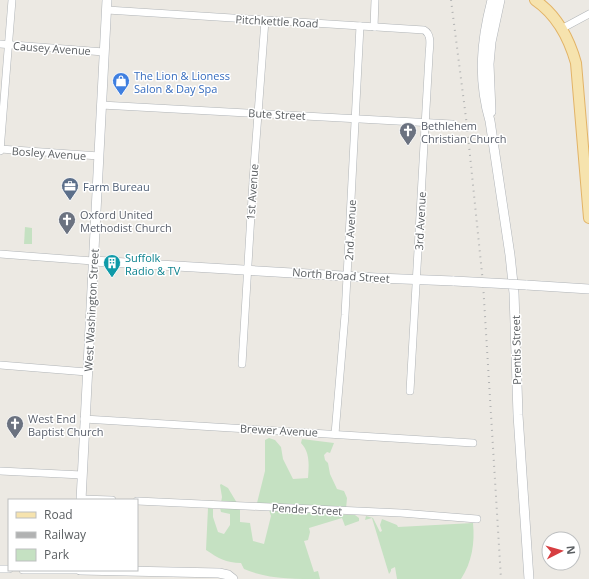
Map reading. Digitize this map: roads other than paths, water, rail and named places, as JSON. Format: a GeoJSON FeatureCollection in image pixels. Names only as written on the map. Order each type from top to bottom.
{"type":"FeatureCollection","features":[{"type":"Feature","properties":{"kind":"main road"},"geometry":{"type":"LineString","coordinates":[[535,0],[549,12],[563,28],[576,63],[586,128],[589,218]]}},
{"type":"Feature","properties":{"kind":"street"},"geometry":{"type":"LineString","coordinates":[[0,150],[12,0]]}},
{"type":"Feature","properties":{"kind":"street","name":"West Washington Street"},"geometry":{"type":"LineString","coordinates":[[81,499],[84,419],[107,0]]}},
{"type":"Feature","properties":{"kind":"street"},"geometry":{"type":"LineString","coordinates":[[374,27],[375,0]]}},
{"type":"Feature","properties":{"kind":"street","name":"Prentis Street"},"geometry":{"type":"LineString","coordinates":[[492,0],[485,32],[482,65],[485,102],[490,121],[510,255],[514,293],[518,415],[529,579]]}},
{"type":"Feature","properties":{"kind":"street","name":"Prentis Street"},"geometry":{"type":"LineString","coordinates":[[490,121],[489,64],[491,42],[500,0]]}},
{"type":"Feature","properties":{"kind":"street","name":"Pitchkettle Road"},"geometry":{"type":"LineString","coordinates":[[107,10],[424,30],[429,34],[429,50]]}},
{"type":"Feature","properties":{"kind":"street"},"geometry":{"type":"LineString","coordinates":[[563,28],[589,14]]}},
{"type":"Feature","properties":{"kind":"street","name":"1st Avenue"},"geometry":{"type":"LineString","coordinates":[[242,364],[247,270],[265,20]]}},
{"type":"Feature","properties":{"kind":"street","name":"2nd Avenue"},"geometry":{"type":"LineString","coordinates":[[335,434],[345,315],[360,26]]}},
{"type":"Feature","properties":{"kind":"street","name":"Causey Avenue"},"geometry":{"type":"LineString","coordinates":[[0,44],[104,52]]}},
{"type":"Feature","properties":{"kind":"street","name":"3rd Avenue"},"geometry":{"type":"LineString","coordinates":[[410,392],[429,50]]}},
{"type":"Feature","properties":{"kind":"street","name":"Bute Street"},"geometry":{"type":"LineString","coordinates":[[101,105],[452,124]]}},
{"type":"Feature","properties":{"kind":"street","name":"Bosley Avenue"},"geometry":{"type":"LineString","coordinates":[[0,150],[99,156]]}},
{"type":"Feature","properties":{"kind":"street"},"geometry":{"type":"LineString","coordinates":[[0,254],[93,261]]}},
{"type":"Feature","properties":{"kind":"street","name":"North Broad Street"},"geometry":{"type":"LineString","coordinates":[[93,261],[589,289]]}},
{"type":"Feature","properties":{"kind":"street"},"geometry":{"type":"LineString","coordinates":[[0,366],[87,372]]}},
{"type":"Feature","properties":{"kind":"street","name":"Brewer Avenue"},"geometry":{"type":"LineString","coordinates":[[84,419],[473,443]]}},
{"type":"Feature","properties":{"kind":"street"},"geometry":{"type":"LineString","coordinates":[[0,471],[82,475]]}},
{"type":"Feature","properties":{"kind":"street","name":"Pender Street"},"geometry":{"type":"LineString","coordinates":[[138,501],[401,513],[477,519]]}},
{"type":"Feature","properties":{"kind":"street"},"geometry":{"type":"LineString","coordinates":[[126,571],[219,573],[228,575],[232,578]]}},
{"type":"Feature","properties":{"kind":"railway"},"geometry":{"type":"LineString","coordinates":[[451,0],[467,126],[483,283],[501,579]]}},
{"type":"Feature","properties":{"kind":"place","name":"The Lion & Lioness Salon & Day Spa"},"geometry":{"type":"Point","coordinates":[121,96]}},
{"type":"Feature","properties":{"kind":"place","name":"Bethlehem Christian Church"},"geometry":{"type":"Point","coordinates":[408,146]}},
{"type":"Feature","properties":{"kind":"place","name":"Farm Bureau"},"geometry":{"type":"Point","coordinates":[70,201]}},
{"type":"Feature","properties":{"kind":"place","name":"Oxford United Methodist Church"},"geometry":{"type":"Point","coordinates":[67,235]}},
{"type":"Feature","properties":{"kind":"place","name":"Suffolk Radio & TV"},"geometry":{"type":"Point","coordinates":[112,278]}},
{"type":"Feature","properties":{"kind":"place","name":"West End Baptist Church"},"geometry":{"type":"Point","coordinates":[15,439]}}]}
